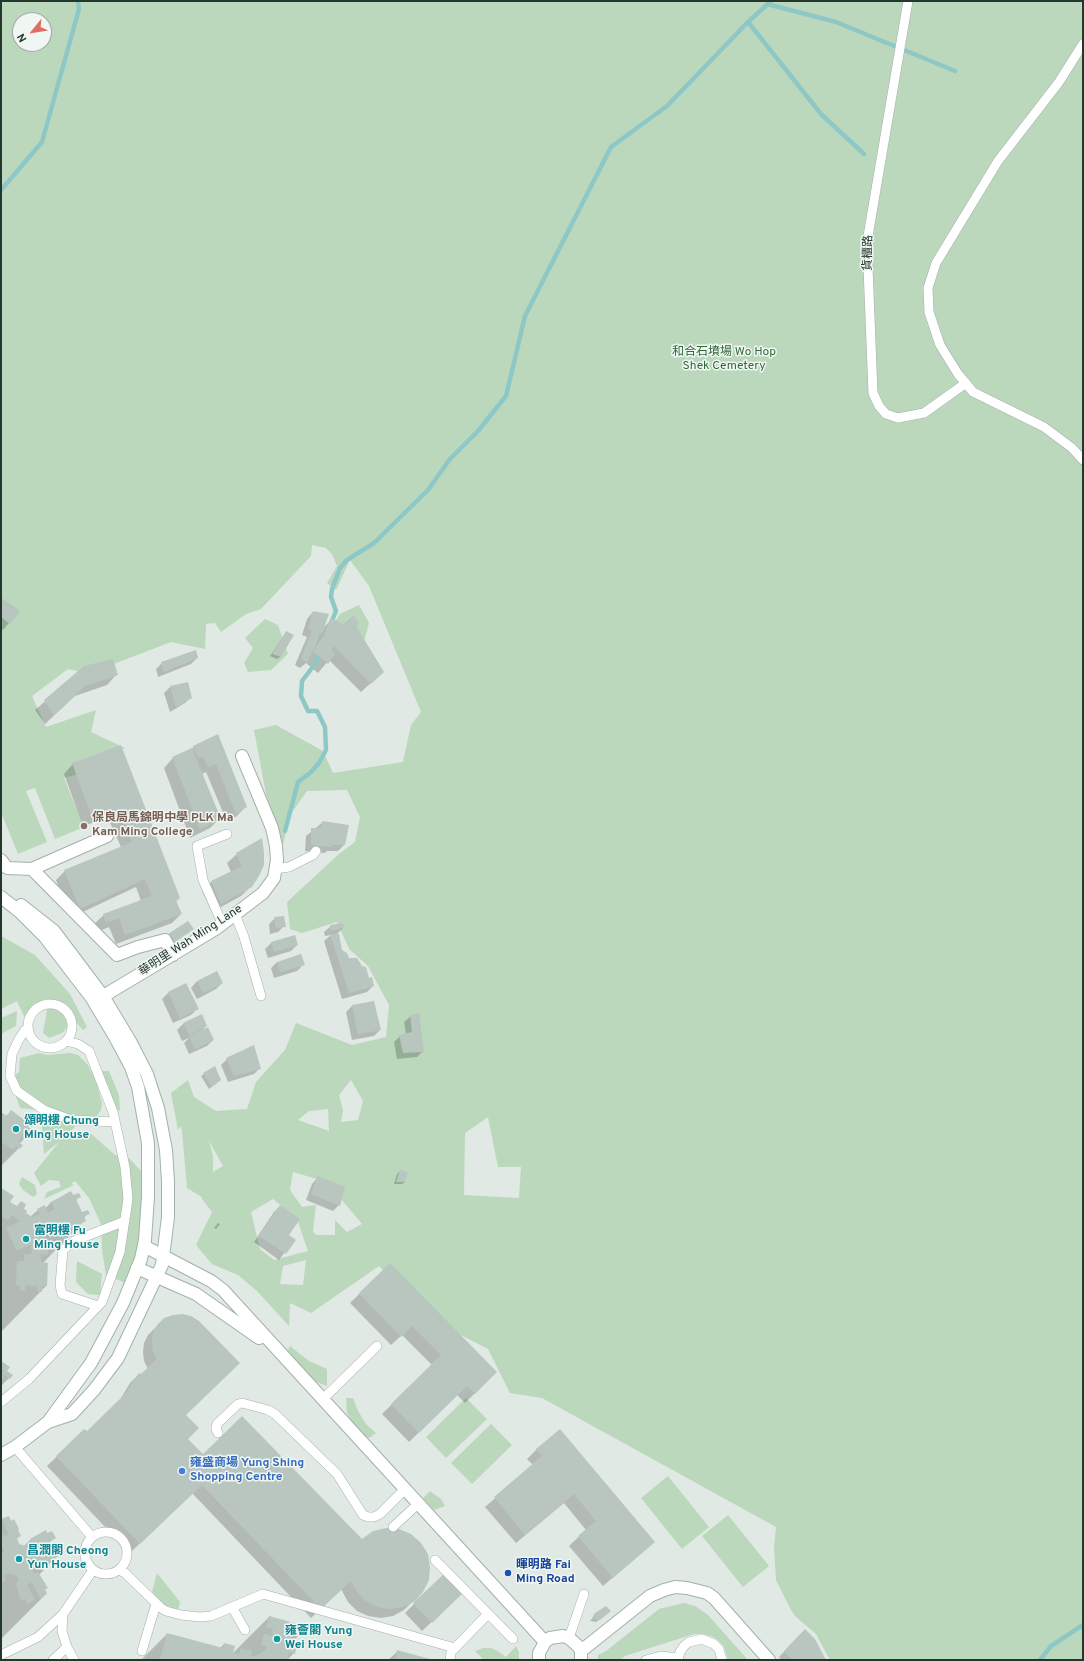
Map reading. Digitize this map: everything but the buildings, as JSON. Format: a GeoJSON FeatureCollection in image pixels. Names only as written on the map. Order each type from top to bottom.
{"type":"FeatureCollection","features":[{"type":"Feature","properties":{"kind":"street","name":"華明里 Wah Ming Lane"},"geometry":{"type":"LineString","coordinates":[[99,999],[173,955],[222,923],[263,892],[274,878],[276,846],[272,828],[242,756]]}},
{"type":"Feature","properties":{"kind":"street"},"geometry":{"type":"LineString","coordinates":[[1,860],[7,868],[32,869],[107,836]]}},
{"type":"Feature","properties":{"kind":"street"},"geometry":{"type":"LineString","coordinates":[[32,869],[116,955],[138,947],[165,940],[173,955]]}},
{"type":"Feature","properties":{"kind":"street"},"geometry":{"type":"LineString","coordinates":[[1,892],[38,917],[54,930],[99,999],[130,1041],[147,1074],[158,1108],[166,1150],[168,1216],[164,1256],[158,1276],[118,1358],[94,1390],[72,1414],[48,1422]]}},
{"type":"Feature","properties":{"kind":"street"},"geometry":{"type":"LineString","coordinates":[[1,897],[20,912],[45,937],[99,999],[131,1067],[138,1086],[148,1142],[148,1197],[144,1246],[138,1268],[123,1303],[94,1358],[48,1422],[15,1447],[1,1455]]}},
{"type":"Feature","properties":{"kind":"street"},"geometry":{"type":"LineString","coordinates":[[144,1246],[212,1281],[223,1290],[545,1642]]}},
{"type":"Feature","properties":{"kind":"street"},"geometry":{"type":"LineString","coordinates":[[138,1268],[196,1294],[281,1354]]}},
{"type":"Feature","properties":{"kind":"street"},"geometry":{"type":"LineString","coordinates":[[539,1660],[539,1653],[545,1642],[557,1636],[569,1638],[578,1646],[581,1655],[650,1596],[675,1587],[687,1588],[707,1593],[714,1598],[769,1660]]}},
{"type":"Feature","properties":{"kind":"lane","name":"貨櫃路"},"geometry":{"type":"LineString","coordinates":[[908,1],[867,242],[873,393],[886,414],[898,418],[924,413],[966,383]]}},
{"type":"Feature","properties":{"kind":"lane"},"geometry":{"type":"LineString","coordinates":[[1083,44],[1059,82],[998,161],[936,263],[928,288],[929,312],[940,345],[973,392],[1044,427],[1072,448],[1083,460]]}},
{"type":"Feature","properties":{"kind":"lane"},"geometry":{"type":"LineString","coordinates":[[222,923],[203,880],[197,846],[227,834]]}},
{"type":"Feature","properties":{"kind":"lane"},"geometry":{"type":"LineString","coordinates":[[275,869],[289,867],[313,855],[316,851]]}},
{"type":"Feature","properties":{"kind":"lane"},"geometry":{"type":"LineString","coordinates":[[235,914],[244,937],[261,996]]}},
{"type":"Feature","properties":{"kind":"lane"},"geometry":{"type":"LineString","coordinates":[[52,1004],[64,1010],[71,1022],[70,1035],[66,1041],[60,1046],[46,1048],[33,1040],[28,1029],[29,1019],[38,1007],[52,1004]]}},
{"type":"Feature","properties":{"kind":"lane"},"geometry":{"type":"LineString","coordinates":[[28,1029],[25,1030],[18,1040],[12,1054],[10,1076],[17,1091],[44,1110],[71,1120],[115,1122]]}},
{"type":"Feature","properties":{"kind":"lane"},"geometry":{"type":"LineString","coordinates":[[1,1402],[29,1379],[102,1302],[120,1252],[128,1199],[125,1167],[113,1112],[89,1051],[78,1044],[66,1041]]}},
{"type":"Feature","properties":{"kind":"lane"},"geometry":{"type":"LineString","coordinates":[[98,1306],[62,1294],[60,1285],[63,1250],[74,1241],[125,1221]]}},
{"type":"Feature","properties":{"kind":"lane"},"geometry":{"type":"LineString","coordinates":[[322,1400],[377,1346]]}},
{"type":"Feature","properties":{"kind":"lane"},"geometry":{"type":"LineString","coordinates":[[218,1434],[216,1428],[217,1424],[238,1404],[242,1403],[268,1410],[275,1414],[337,1474],[359,1510],[363,1515],[368,1517],[374,1517],[380,1514],[405,1489]]}},
{"type":"Feature","properties":{"kind":"lane"},"geometry":{"type":"LineString","coordinates":[[15,1447],[92,1537]]}},
{"type":"Feature","properties":{"kind":"lane"},"geometry":{"type":"LineString","coordinates":[[393,1527],[419,1503]]}},
{"type":"Feature","properties":{"kind":"lane"},"geometry":{"type":"LineString","coordinates":[[104,1532],[111,1532],[123,1539],[128,1552],[124,1565],[120,1570],[113,1574],[106,1575],[93,1570],[88,1564],[85,1550],[92,1537],[104,1532]]}},
{"type":"Feature","properties":{"kind":"lane"},"geometry":{"type":"LineString","coordinates":[[435,1560],[513,1639]]}},
{"type":"Feature","properties":{"kind":"lane"},"geometry":{"type":"LineString","coordinates":[[1,1655],[38,1637],[62,1614],[93,1570]]}},
{"type":"Feature","properties":{"kind":"lane"},"geometry":{"type":"LineString","coordinates":[[120,1570],[166,1612],[181,1616],[211,1616],[263,1594],[455,1648]]}},
{"type":"Feature","properties":{"kind":"lane"},"geometry":{"type":"LineString","coordinates":[[569,1638],[584,1594]]}},
{"type":"Feature","properties":{"kind":"lane"},"geometry":{"type":"LineString","coordinates":[[142,1652],[156,1604]]}},
{"type":"Feature","properties":{"kind":"lane"},"geometry":{"type":"LineString","coordinates":[[232,1607],[245,1630]]}},
{"type":"Feature","properties":{"kind":"lane"},"geometry":{"type":"LineString","coordinates":[[62,1614],[62,1631],[67,1647],[74,1660]]}},
{"type":"Feature","properties":{"kind":"lane"},"geometry":{"type":"LineString","coordinates":[[450,1660],[451,1652],[488,1614]]}},
{"type":"Feature","properties":{"kind":"lane"},"geometry":{"type":"LineString","coordinates":[[646,1660],[661,1656],[678,1659],[684,1646],[689,1642],[702,1639],[714,1644],[719,1649],[722,1660]]}},
{"type":"Feature","properties":{"kind":"lane"},"geometry":{"type":"LineString","coordinates":[[53,1660],[67,1647]]}},
{"type":"Feature","properties":{"kind":"green space","name":"和合石墳場 Wo Hop Shek Cemetery"},"geometry":{"type":"Polygon","coordinates":[[[1,1],[1083,1],[1083,1660],[830,1660],[816,1634],[796,1617],[791,1610],[776,1580],[774,1548],[776,1527],[542,1398],[510,1393],[488,1349],[430,1319],[379,1266],[311,1313],[290,1303],[289,1326],[257,1291],[238,1275],[212,1264],[196,1245],[212,1212],[202,1197],[187,1188],[182,1131],[181,1126],[178,1130],[171,1093],[188,1080],[194,1097],[216,1111],[247,1109],[256,1082],[285,1050],[296,1023],[352,1045],[386,1037],[389,1005],[368,966],[349,949],[337,922],[302,933],[290,929],[287,902],[340,853],[355,842],[360,817],[347,790],[307,791],[290,815],[283,845],[266,794],[254,730],[276,725],[323,751],[333,773],[403,762],[411,725],[421,712],[369,586],[350,560],[336,590],[327,583],[337,566],[332,554],[326,548],[312,545],[311,556],[261,609],[246,614],[221,632],[215,623],[206,624],[205,649],[171,642],[87,673],[68,669],[32,696],[46,727],[96,710],[91,732],[125,748],[75,775],[64,778],[84,827],[55,839],[35,788],[26,791],[47,842],[18,854],[1,812],[1,1]],[[351,1080],[339,1095],[343,1110],[341,1122],[358,1120],[363,1101],[351,1080]],[[328,1109],[309,1111],[298,1120],[329,1131],[328,1109]],[[488,1117],[465,1133],[464,1195],[519,1198],[521,1167],[498,1167],[488,1117]],[[209,1141],[213,1156],[213,1172],[223,1166],[209,1141]],[[293,1172],[290,1190],[302,1207],[316,1205],[313,1231],[316,1235],[335,1235],[335,1220],[347,1232],[362,1224],[327,1182],[293,1172]],[[273,1199],[251,1212],[260,1249],[274,1260],[308,1251],[297,1219],[273,1199]],[[306,1260],[283,1266],[280,1284],[303,1285],[306,1260]]]}},
{"type":"Feature","properties":{"kind":"green space"},"geometry":{"type":"Polygon","coordinates":[[[359,605],[369,623],[361,653],[331,628],[340,614],[359,605]]]}},
{"type":"Feature","properties":{"kind":"green space"},"geometry":{"type":"Polygon","coordinates":[[[265,619],[278,625],[288,654],[271,670],[248,672],[244,663],[253,648],[245,638],[265,619]]]}},
{"type":"Feature","properties":{"kind":"green space"},"geometry":{"type":"Polygon","coordinates":[[[1,936],[35,955],[70,994],[87,1027],[83,1030],[74,1020],[62,1033],[49,1038],[43,1033],[49,999],[43,999],[39,1011],[24,1016],[17,1001],[1,1009],[1,936]]]}},
{"type":"Feature","properties":{"kind":"green space"},"geometry":{"type":"Polygon","coordinates":[[[17,1011],[16,1026],[1,1034],[1,1018],[17,1011]]]}},
{"type":"Feature","properties":{"kind":"green space"},"geometry":{"type":"Polygon","coordinates":[[[39,1053],[47,1055],[71,1053],[78,1055],[88,1065],[91,1071],[109,1071],[119,1095],[120,1111],[107,1106],[109,1085],[98,1089],[102,1103],[101,1110],[94,1120],[78,1122],[70,1133],[89,1132],[115,1155],[128,1157],[141,1171],[141,1211],[150,1236],[128,1284],[106,1275],[102,1250],[101,1224],[89,1198],[75,1181],[71,1184],[74,1185],[44,1199],[47,1192],[61,1187],[59,1181],[49,1180],[41,1186],[34,1173],[59,1142],[44,1154],[41,1112],[37,1110],[20,1108],[10,1080],[19,1072],[20,1058],[39,1053]]]}},
{"type":"Feature","properties":{"kind":"green space"},"geometry":{"type":"Polygon","coordinates":[[[22,1177],[35,1185],[37,1194],[33,1197],[23,1190],[19,1184],[22,1177]]]}},
{"type":"Feature","properties":{"kind":"green space"},"geometry":{"type":"Polygon","coordinates":[[[77,1261],[102,1274],[100,1295],[88,1294],[76,1282],[77,1261]]]}},
{"type":"Feature","properties":{"kind":"green space"},"geometry":{"type":"Polygon","coordinates":[[[290,1346],[309,1361],[327,1369],[327,1386],[314,1381],[298,1366],[288,1350],[290,1346]]]}},
{"type":"Feature","properties":{"kind":"green space"},"geometry":{"type":"Polygon","coordinates":[[[346,1398],[353,1398],[358,1411],[366,1424],[376,1433],[369,1438],[356,1431],[347,1413],[346,1398]]]}},
{"type":"Feature","properties":{"kind":"green space"},"geometry":{"type":"Polygon","coordinates":[[[466,1398],[487,1419],[446,1458],[426,1437],[466,1398]]]}},
{"type":"Feature","properties":{"kind":"green space"},"geometry":{"type":"Polygon","coordinates":[[[491,1424],[512,1445],[472,1484],[451,1463],[491,1424]]]}},
{"type":"Feature","properties":{"kind":"green space"},"geometry":{"type":"Polygon","coordinates":[[[668,1476],[709,1527],[682,1549],[641,1498],[668,1476]]]}},
{"type":"Feature","properties":{"kind":"green space"},"geometry":{"type":"Polygon","coordinates":[[[430,1491],[441,1499],[445,1506],[434,1510],[423,1498],[430,1491]]]}},
{"type":"Feature","properties":{"kind":"green space"},"geometry":{"type":"Polygon","coordinates":[[[728,1515],[769,1566],[743,1587],[702,1536],[728,1515]]]}},
{"type":"Feature","properties":{"kind":"green space"},"geometry":{"type":"Polygon","coordinates":[[[157,1573],[180,1602],[178,1610],[162,1604],[152,1592],[157,1573]]]}},
{"type":"Feature","properties":{"kind":"green space"},"geometry":{"type":"Polygon","coordinates":[[[684,1603],[695,1606],[708,1615],[748,1660],[728,1660],[724,1646],[718,1640],[711,1636],[694,1634],[625,1656],[620,1660],[598,1660],[598,1655],[606,1651],[659,1609],[684,1603]]]}},
{"type":"Feature","properties":{"kind":"green space"},"geometry":{"type":"Polygon","coordinates":[[[516,1646],[519,1652],[519,1660],[484,1660],[475,1651],[483,1648],[491,1648],[506,1657],[516,1646]]]}},
{"type":"Feature","properties":{"kind":"waterway"},"geometry":{"type":"LineString","coordinates":[[1,190],[42,142],[79,9],[78,1]]}},
{"type":"Feature","properties":{"kind":"waterway"},"geometry":{"type":"LineString","coordinates":[[331,623],[336,611],[331,597],[332,589],[340,568],[347,560],[374,543],[428,490],[450,459],[478,431],[506,396],[525,316],[611,147],[667,106],[748,22],[771,1]]}},
{"type":"Feature","properties":{"kind":"waterway"},"geometry":{"type":"LineString","coordinates":[[767,4],[836,22],[955,71]]}},
{"type":"Feature","properties":{"kind":"waterway"},"geometry":{"type":"LineString","coordinates":[[748,22],[821,114],[864,154]]}},
{"type":"Feature","properties":{"kind":"waterway"},"geometry":{"type":"LineString","coordinates":[[285,831],[298,782],[310,773],[319,763],[326,750],[325,727],[317,711],[308,711],[301,696],[302,681],[315,664],[320,650]]}},
{"type":"Feature","properties":{"kind":"waterway"},"geometry":{"type":"LineString","coordinates":[[1040,1660],[1051,1646],[1083,1625]]}},
{"type":"Feature","properties":{"kind":"place","name":"保良局馬錦明中學 PLK Ma Kam Ming College"},"geometry":{"type":"Point","coordinates":[84,826]}},
{"type":"Feature","properties":{"kind":"place","name":"頌明樓 Chung Ming House"},"geometry":{"type":"Point","coordinates":[16,1129]}},
{"type":"Feature","properties":{"kind":"place","name":"富明樓 Fu Ming House"},"geometry":{"type":"Point","coordinates":[26,1239]}},
{"type":"Feature","properties":{"kind":"place","name":"雍盛商場 Yung Shing Shopping Centre"},"geometry":{"type":"Point","coordinates":[182,1471]}},
{"type":"Feature","properties":{"kind":"place","name":"昌潤閣 Cheong Yun House"},"geometry":{"type":"Point","coordinates":[19,1559]}},
{"type":"Feature","properties":{"kind":"place","name":"暉明路 Fai Ming Road"},"geometry":{"type":"Point","coordinates":[508,1573]}},
{"type":"Feature","properties":{"kind":"place","name":"雍薈閣 Yung Wei House"},"geometry":{"type":"Point","coordinates":[277,1639]}}]}
